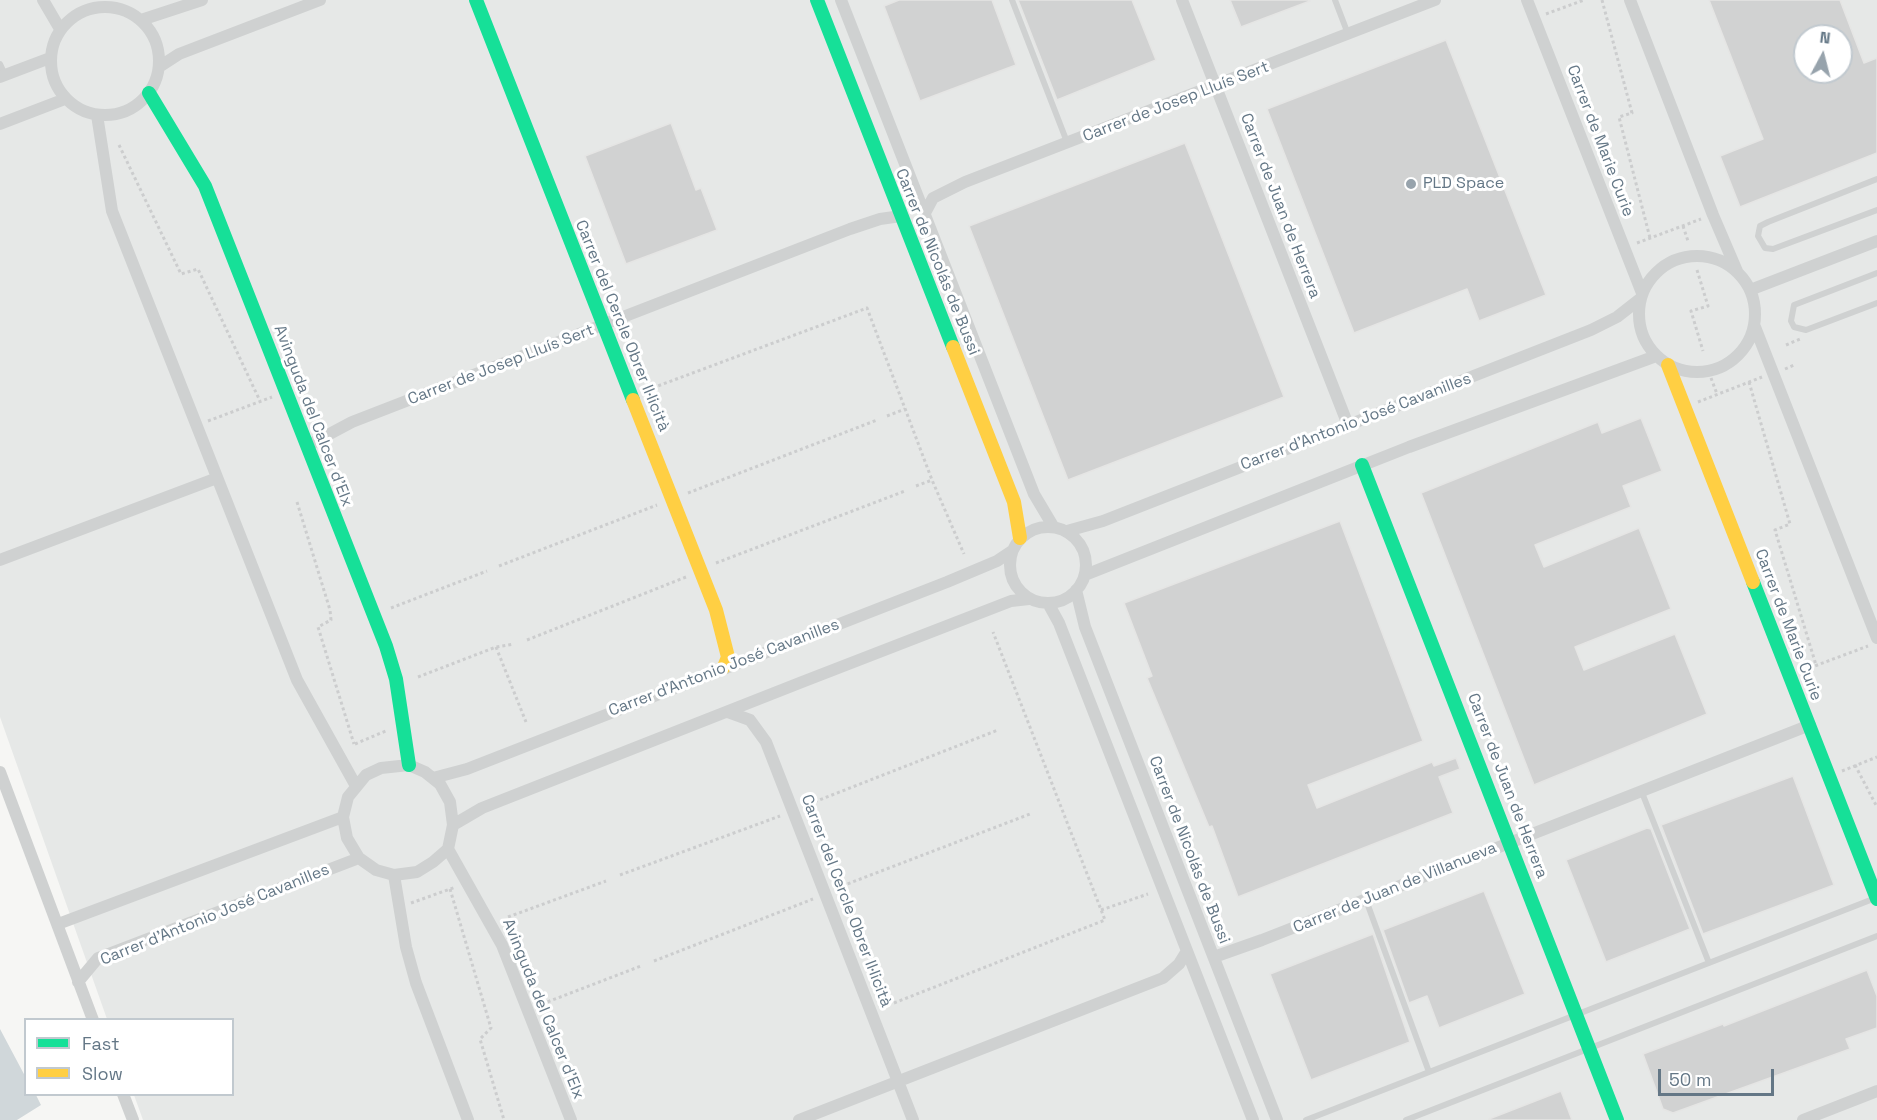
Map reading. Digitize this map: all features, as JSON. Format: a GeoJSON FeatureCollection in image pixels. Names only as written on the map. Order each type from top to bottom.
{"type":"FeatureCollection","features":[{"type":"Feature","properties":{"kind":"street"},"geometry":{"type":"LineString","coordinates":[[43,0],[60,29]]}},
{"type":"Feature","properties":{"kind":"street"},"geometry":{"type":"LineString","coordinates":[[159,67],[179,54],[320,0]]}},
{"type":"Feature","properties":{"kind":"street","name":"Carrer del Cercle Obrer Il·licità"},"geometry":{"type":"LineString","coordinates":[[476,0],[721,626],[728,657],[724,667]]}},
{"type":"Feature","properties":{"kind":"street","name":"Carrer de Nicolás de Bussi"},"geometry":{"type":"LineString","coordinates":[[817,0],[1014,501],[1020,538]]}},
{"type":"Feature","properties":{"kind":"street","name":"Carrer de Nicolás de Bussi"},"geometry":{"type":"LineString","coordinates":[[842,0],[1034,494],[1053,526]]}},
{"type":"Feature","properties":{"kind":"street","name":"Carrer de Juan de Herrera"},"geometry":{"type":"LineString","coordinates":[[1182,0],[1348,425]]}},
{"type":"Feature","properties":{"kind":"street","name":"Carrer de Josep Lluís Sert"},"geometry":{"type":"LineString","coordinates":[[925,213],[933,198],[965,182],[1216,87],[1435,0]]}},
{"type":"Feature","properties":{"kind":"street","name":"Carrer de Marie Curie"},"geometry":{"type":"LineString","coordinates":[[1527,0],[1641,296]]}},
{"type":"Feature","properties":{"kind":"street"},"geometry":{"type":"LineString","coordinates":[[1630,0],[1713,215],[1737,272],[1750,290],[1755,327],[1874,642]]}},
{"type":"Feature","properties":{"kind":"street"},"geometry":{"type":"LineString","coordinates":[[141,20],[199,1]]}},
{"type":"Feature","properties":{"kind":"street"},"geometry":{"type":"LineString","coordinates":[[117,4],[141,20],[155,42],[159,67],[149,93],[139,104],[123,113],[97,115],[72,105],[65,99],[53,80],[50,58],[60,29],[86,9],[117,4]]}},
{"type":"Feature","properties":{"kind":"street"},"geometry":{"type":"LineString","coordinates":[[2,72],[50,58]]}},
{"type":"Feature","properties":{"kind":"street","name":"Avinguda del Calcer d'Elx"},"geometry":{"type":"LineString","coordinates":[[149,93],[205,186],[386,646],[396,679],[409,765]]}},
{"type":"Feature","properties":{"kind":"street"},"geometry":{"type":"LineString","coordinates":[[0,124],[65,99]]}},
{"type":"Feature","properties":{"kind":"street"},"geometry":{"type":"LineString","coordinates":[[97,115],[112,211],[297,680],[356,786]]}},
{"type":"Feature","properties":{"kind":"street","name":"Carrer de Josep Lluís Sert"},"geometry":{"type":"LineString","coordinates":[[307,446],[352,422],[850,229],[880,219],[901,216]]}},
{"type":"Feature","properties":{"kind":"street"},"geometry":{"type":"LineString","coordinates":[[1750,290],[1877,241]]}},
{"type":"Feature","properties":{"kind":"street"},"geometry":{"type":"LineString","coordinates":[[1737,272],[1722,261],[1703,256],[1684,257],[1666,264],[1652,277],[1641,296],[1641,330],[1656,356],[1668,365],[1697,372],[1726,364],[1738,354],[1755,327]]}},
{"type":"Feature","properties":{"kind":"street","name":"Carrer d'Antonio José Cavanilles"},"geometry":{"type":"LineString","coordinates":[[1067,531],[1103,521],[1591,330],[1617,317],[1641,296]]}},
{"type":"Feature","properties":{"kind":"street"},"geometry":{"type":"LineString","coordinates":[[1085,575],[1362,465],[1656,356]]}},
{"type":"Feature","properties":{"kind":"street","name":"Carrer de Marie Curie"},"geometry":{"type":"LineString","coordinates":[[1668,365],[1877,898]]}},
{"type":"Feature","properties":{"kind":"street","name":"Carrer de Juan de Herrera"},"geometry":{"type":"LineString","coordinates":[[1362,465],[1511,842],[1617,1120]]}},
{"type":"Feature","properties":{"kind":"street"},"geometry":{"type":"LineString","coordinates":[[0,560],[218,478]]}},
{"type":"Feature","properties":{"kind":"street"},"geometry":{"type":"LineString","coordinates":[[453,825],[482,808],[1011,601],[1029,599],[1048,603],[1061,601],[1076,590],[1085,575],[1085,552],[1079,541],[1067,531],[1053,526],[1037,527],[1020,538],[1012,551],[1009,560],[1011,577],[1017,588],[1029,599]]}},
{"type":"Feature","properties":{"kind":"street","name":"Carrer d'Antonio José Cavanilles"},"geometry":{"type":"LineString","coordinates":[[433,778],[467,769],[956,578],[997,561],[1012,551]]}},
{"type":"Feature","properties":{"kind":"street","name":"Carrer de Nicolás de Bussi"},"geometry":{"type":"LineString","coordinates":[[1076,590],[1084,627],[1277,1120]]}},
{"type":"Feature","properties":{"kind":"street"},"geometry":{"type":"LineString","coordinates":[[1048,603],[1059,623],[1253,1120]]}},
{"type":"Feature","properties":{"kind":"street","name":"Carrer del Cercle Obrer Il·licità"},"geometry":{"type":"LineString","coordinates":[[728,712],[750,720],[766,742],[914,1120]]}},
{"type":"Feature","properties":{"kind":"street","name":"Carrer de Juan de Villanueva"},"geometry":{"type":"LineString","coordinates":[[1214,957],[1809,725]]}},
{"type":"Feature","properties":{"kind":"street"},"geometry":{"type":"LineString","coordinates":[[409,765],[433,778],[440,784],[450,802],[453,825],[448,849],[417,872],[394,875],[376,870],[359,858],[347,838],[343,817],[348,797],[366,775],[381,768],[409,765]]}},
{"type":"Feature","properties":{"kind":"street"},"geometry":{"type":"LineString","coordinates":[[0,772],[92,1018]]}},
{"type":"Feature","properties":{"kind":"street"},"geometry":{"type":"LineString","coordinates":[[58,924],[343,817]]}},
{"type":"Feature","properties":{"kind":"street","name":"Avinguda del Calcer d'Elx"},"geometry":{"type":"LineString","coordinates":[[448,849],[502,945],[571,1120]]}},
{"type":"Feature","properties":{"kind":"street","name":"Carrer d'Antonio José Cavanilles"},"geometry":{"type":"LineString","coordinates":[[78,982],[98,958],[359,858]]}},
{"type":"Feature","properties":{"kind":"street"},"geometry":{"type":"LineString","coordinates":[[394,875],[406,948],[416,982],[468,1120]]}},
{"type":"Feature","properties":{"kind":"street"},"geometry":{"type":"LineString","coordinates":[[799,1120],[1163,978],[1179,964],[1187,951]]}},
{"type":"Feature","properties":{"kind":"street"},"geometry":{"type":"LineString","coordinates":[[1803,1120],[1877,1091]]}},
{"type":"Feature","properties":{"kind":"street"},"geometry":{"type":"LineString","coordinates":[[123,1096],[133,1120]]}},
{"type":"Feature","properties":{"kind":"lane"},"geometry":{"type":"LineString","coordinates":[[1012,0],[1068,143]]}},
{"type":"Feature","properties":{"kind":"lane"},"geometry":{"type":"LineString","coordinates":[[1335,0],[1348,34]]}},
{"type":"Feature","properties":{"kind":"lane"},"geometry":{"type":"LineString","coordinates":[[1877,179],[1768,222],[1760,226],[1758,236],[1766,248],[1773,249],[1877,210]]}},
{"type":"Feature","properties":{"kind":"lane"},"geometry":{"type":"LineString","coordinates":[[1877,273],[1794,305],[1791,309],[1791,321],[1794,327],[1806,330],[1877,303]]}},
{"type":"Feature","properties":{"kind":"lane"},"geometry":{"type":"LineString","coordinates":[[1641,790],[1709,963]]}},
{"type":"Feature","properties":{"kind":"lane"},"geometry":{"type":"LineString","coordinates":[[1306,1120],[1877,898]]}},
{"type":"Feature","properties":{"kind":"lane"},"geometry":{"type":"LineString","coordinates":[[1366,899],[1429,1072]]}},
{"type":"Feature","properties":{"kind":"lane"},"geometry":{"type":"LineString","coordinates":[[1406,1120],[1877,936]]}},
{"type":"Feature","properties":{"kind":"path"},"geometry":{"type":"LineString","coordinates":[[1542,16],[1584,0]]}},
{"type":"Feature","properties":{"kind":"path"},"geometry":{"type":"LineString","coordinates":[[1602,0],[1632,113],[1619,117],[1650,238]]}},
{"type":"Feature","properties":{"kind":"path"},"geometry":{"type":"LineString","coordinates":[[119,145],[181,274],[198,269],[260,401]]}},
{"type":"Feature","properties":{"kind":"path"},"geometry":{"type":"LineString","coordinates":[[1632,245],[1704,218]]}},
{"type":"Feature","properties":{"kind":"path"},"geometry":{"type":"LineString","coordinates":[[1683,226],[1688,241]]}},
{"type":"Feature","properties":{"kind":"path"},"geometry":{"type":"LineString","coordinates":[[1697,270],[1708,306],[1691,311],[1704,351]]}},
{"type":"Feature","properties":{"kind":"path"},"geometry":{"type":"LineString","coordinates":[[647,390],[867,308],[932,480],[963,554]]}},
{"type":"Feature","properties":{"kind":"path"},"geometry":{"type":"LineString","coordinates":[[1783,369],[1794,365]]}},
{"type":"Feature","properties":{"kind":"path"},"geometry":{"type":"LineString","coordinates":[[1694,403],[1767,375]]}},
{"type":"Feature","properties":{"kind":"path"},"geometry":{"type":"LineString","coordinates":[[1711,378],[1717,394]]}},
{"type":"Feature","properties":{"kind":"path"},"geometry":{"type":"LineString","coordinates":[[1749,382],[1790,524],[1775,530],[1816,665]]}},
{"type":"Feature","properties":{"kind":"path"},"geometry":{"type":"LineString","coordinates":[[204,422],[272,397]]}},
{"type":"Feature","properties":{"kind":"path"},"geometry":{"type":"LineString","coordinates":[[887,416],[905,409]]}},
{"type":"Feature","properties":{"kind":"path"},"geometry":{"type":"LineString","coordinates":[[688,493],[876,420]]}},
{"type":"Feature","properties":{"kind":"path"},"geometry":{"type":"LineString","coordinates":[[916,486],[932,480]]}},
{"type":"Feature","properties":{"kind":"path"},"geometry":{"type":"LineString","coordinates":[[716,563],[905,491]]}},
{"type":"Feature","properties":{"kind":"path"},"geometry":{"type":"LineString","coordinates":[[297,502],[332,620],[318,627],[354,744]]}},
{"type":"Feature","properties":{"kind":"path"},"geometry":{"type":"LineString","coordinates":[[499,566],[658,505]]}},
{"type":"Feature","properties":{"kind":"path"},"geometry":{"type":"LineString","coordinates":[[391,608],[487,571]]}},
{"type":"Feature","properties":{"kind":"path"},"geometry":{"type":"LineString","coordinates":[[527,640],[686,577]]}},
{"type":"Feature","properties":{"kind":"path"},"geometry":{"type":"LineString","coordinates":[[894,1003],[1106,920],[993,632]]}},
{"type":"Feature","properties":{"kind":"path"},"geometry":{"type":"LineString","coordinates":[[1799,671],[1874,642]]}},
{"type":"Feature","properties":{"kind":"path"},"geometry":{"type":"LineString","coordinates":[[418,676],[496,647],[514,644]]}},
{"type":"Feature","properties":{"kind":"path"},"geometry":{"type":"LineString","coordinates":[[496,647],[526,722]]}},
{"type":"Feature","properties":{"kind":"path"},"geometry":{"type":"LineString","coordinates":[[345,748],[394,728]]}},
{"type":"Feature","properties":{"kind":"path"},"geometry":{"type":"LineString","coordinates":[[809,804],[998,730]]}},
{"type":"Feature","properties":{"kind":"path"},"geometry":{"type":"LineString","coordinates":[[1837,772],[1877,757]]}},
{"type":"Feature","properties":{"kind":"path"},"geometry":{"type":"LineString","coordinates":[[1856,765],[1877,807]]}},
{"type":"Feature","properties":{"kind":"path"},"geometry":{"type":"LineString","coordinates":[[842,886],[1030,814]]}},
{"type":"Feature","properties":{"kind":"path"},"geometry":{"type":"LineString","coordinates":[[620,875],[780,816]]}},
{"type":"Feature","properties":{"kind":"path"},"geometry":{"type":"LineString","coordinates":[[508,917],[606,881]]}},
{"type":"Feature","properties":{"kind":"path"},"geometry":{"type":"LineString","coordinates":[[407,905],[457,886]]}},
{"type":"Feature","properties":{"kind":"path"},"geometry":{"type":"LineString","coordinates":[[450,889],[491,1028],[480,1040],[504,1120]]}},
{"type":"Feature","properties":{"kind":"path"},"geometry":{"type":"LineString","coordinates":[[1101,910],[1148,894]]}},
{"type":"Feature","properties":{"kind":"path"},"geometry":{"type":"LineString","coordinates":[[654,961],[813,899]]}},
{"type":"Feature","properties":{"kind":"path"},"geometry":{"type":"LineString","coordinates":[[542,1004],[641,966]]}},
{"type":"Feature","properties":{"kind":"shaded area"},"geometry":{"type":"Polygon","coordinates":[[[0,0],[1877,0],[1877,1120],[143,1120],[134,1096],[234,1096],[234,1018],[107,1018],[0,717],[0,0]]]}},
{"type":"Feature","properties":{"kind":"shaded area"},"geometry":{"type":"Polygon","coordinates":[[[0,1029],[24,1074],[24,1096],[36,1096],[41,1105],[17,1120],[0,1120],[0,1029]]]}},
{"type":"Feature","properties":{"kind":"building"},"geometry":{"type":"Polygon","coordinates":[[[899,0],[992,0],[1016,65],[920,101],[884,6],[899,0]]]}},
{"type":"Feature","properties":{"kind":"building"},"geometry":{"type":"Polygon","coordinates":[[[1018,0],[1132,0],[1156,60],[1057,100],[1018,0]]]}},
{"type":"Feature","properties":{"kind":"building"},"geometry":{"type":"Polygon","coordinates":[[[1230,0],[1309,0],[1310,1],[1241,27],[1230,0]]]}},
{"type":"Feature","properties":{"kind":"building"},"geometry":{"type":"Polygon","coordinates":[[[1709,0],[1840,0],[1849,24],[1793,24],[1793,84],[1853,84],[1853,34],[1864,63],[1877,58],[1877,153],[1740,207],[1720,156],[1763,139],[1709,0]]]}},
{"type":"Feature","properties":{"kind":"building"},"geometry":{"type":"Polygon","coordinates":[[[1446,40],[1546,295],[1479,321],[1467,289],[1354,333],[1267,109],[1446,40]]]}},
{"type":"Feature","properties":{"kind":"building"},"geometry":{"type":"Polygon","coordinates":[[[671,123],[696,190],[701,188],[717,230],[626,264],[585,156],[671,123]]]}},
{"type":"Feature","properties":{"kind":"building"},"geometry":{"type":"Polygon","coordinates":[[[1185,143],[1284,397],[1068,480],[969,226],[1185,143]]]}},
{"type":"Feature","properties":{"kind":"building"},"geometry":{"type":"Polygon","coordinates":[[[1641,418],[1662,471],[1623,486],[1631,507],[1535,545],[1544,567],[1639,528],[1671,609],[1575,647],[1584,670],[1675,634],[1707,714],[1534,785],[1421,493],[1598,422],[1602,433],[1641,418]]]}},
{"type":"Feature","properties":{"kind":"building"},"geometry":{"type":"Polygon","coordinates":[[[1340,521],[1423,741],[1308,785],[1317,808],[1432,762],[1434,766],[1456,758],[1460,769],[1439,777],[1453,813],[1238,897],[1212,826],[1209,827],[1147,678],[1152,676],[1124,603],[1340,521]]]}},
{"type":"Feature","properties":{"kind":"building"},"geometry":{"type":"Polygon","coordinates":[[[1793,776],[1834,885],[1703,934],[1661,825],[1793,776]]]}},
{"type":"Feature","properties":{"kind":"building"},"geometry":{"type":"Polygon","coordinates":[[[1647,828],[1651,829],[1690,929],[1606,962],[1566,860],[1647,828]]]}},
{"type":"Feature","properties":{"kind":"building"},"geometry":{"type":"Polygon","coordinates":[[[1484,891],[1525,994],[1439,1028],[1427,996],[1409,1003],[1383,930],[1484,891]]]}},
{"type":"Feature","properties":{"kind":"building"},"geometry":{"type":"Polygon","coordinates":[[[1373,934],[1410,1042],[1311,1080],[1270,974],[1373,934]]]}},
{"type":"Feature","properties":{"kind":"building"},"geometry":{"type":"Polygon","coordinates":[[[1867,970],[1877,996],[1877,1028],[1846,1039],[1850,1049],[1673,1113],[1663,1109],[1643,1054],[1723,1024],[1724,1026],[1867,970]]]}},
{"type":"Feature","properties":{"kind":"building"},"geometry":{"type":"Polygon","coordinates":[[[1561,1091],[1572,1120],[1489,1120],[1489,1119],[1561,1091]]]}},
{"type":"Feature","properties":{"kind":"traffic: fast"},"geometry":{"type":"LineString","coordinates":[[476,0],[633,400]]}},
{"type":"Feature","properties":{"kind":"traffic: fast"},"geometry":{"type":"LineString","coordinates":[[817,0],[953,347]]}},
{"type":"Feature","properties":{"kind":"traffic: fast"},"geometry":{"type":"LineString","coordinates":[[149,93],[205,186],[386,646],[396,679],[409,765]]}},
{"type":"Feature","properties":{"kind":"traffic: fast"},"geometry":{"type":"LineString","coordinates":[[1362,465],[1617,1120]]}},
{"type":"Feature","properties":{"kind":"traffic: fast"},"geometry":{"type":"LineString","coordinates":[[1753,582],[1877,899]]}},
{"type":"Feature","properties":{"kind":"traffic: slow"},"geometry":{"type":"LineString","coordinates":[[953,347],[1014,502],[1020,538]]}},
{"type":"Feature","properties":{"kind":"traffic: slow"},"geometry":{"type":"LineString","coordinates":[[1668,365],[1753,582]]}},
{"type":"Feature","properties":{"kind":"traffic: slow"},"geometry":{"type":"LineString","coordinates":[[633,400],[716,610],[728,657],[724,667]]}},
{"type":"Feature","properties":{"kind":"place","name":"PLD Space"},"geometry":{"type":"Point","coordinates":[1411,184]}}]}
